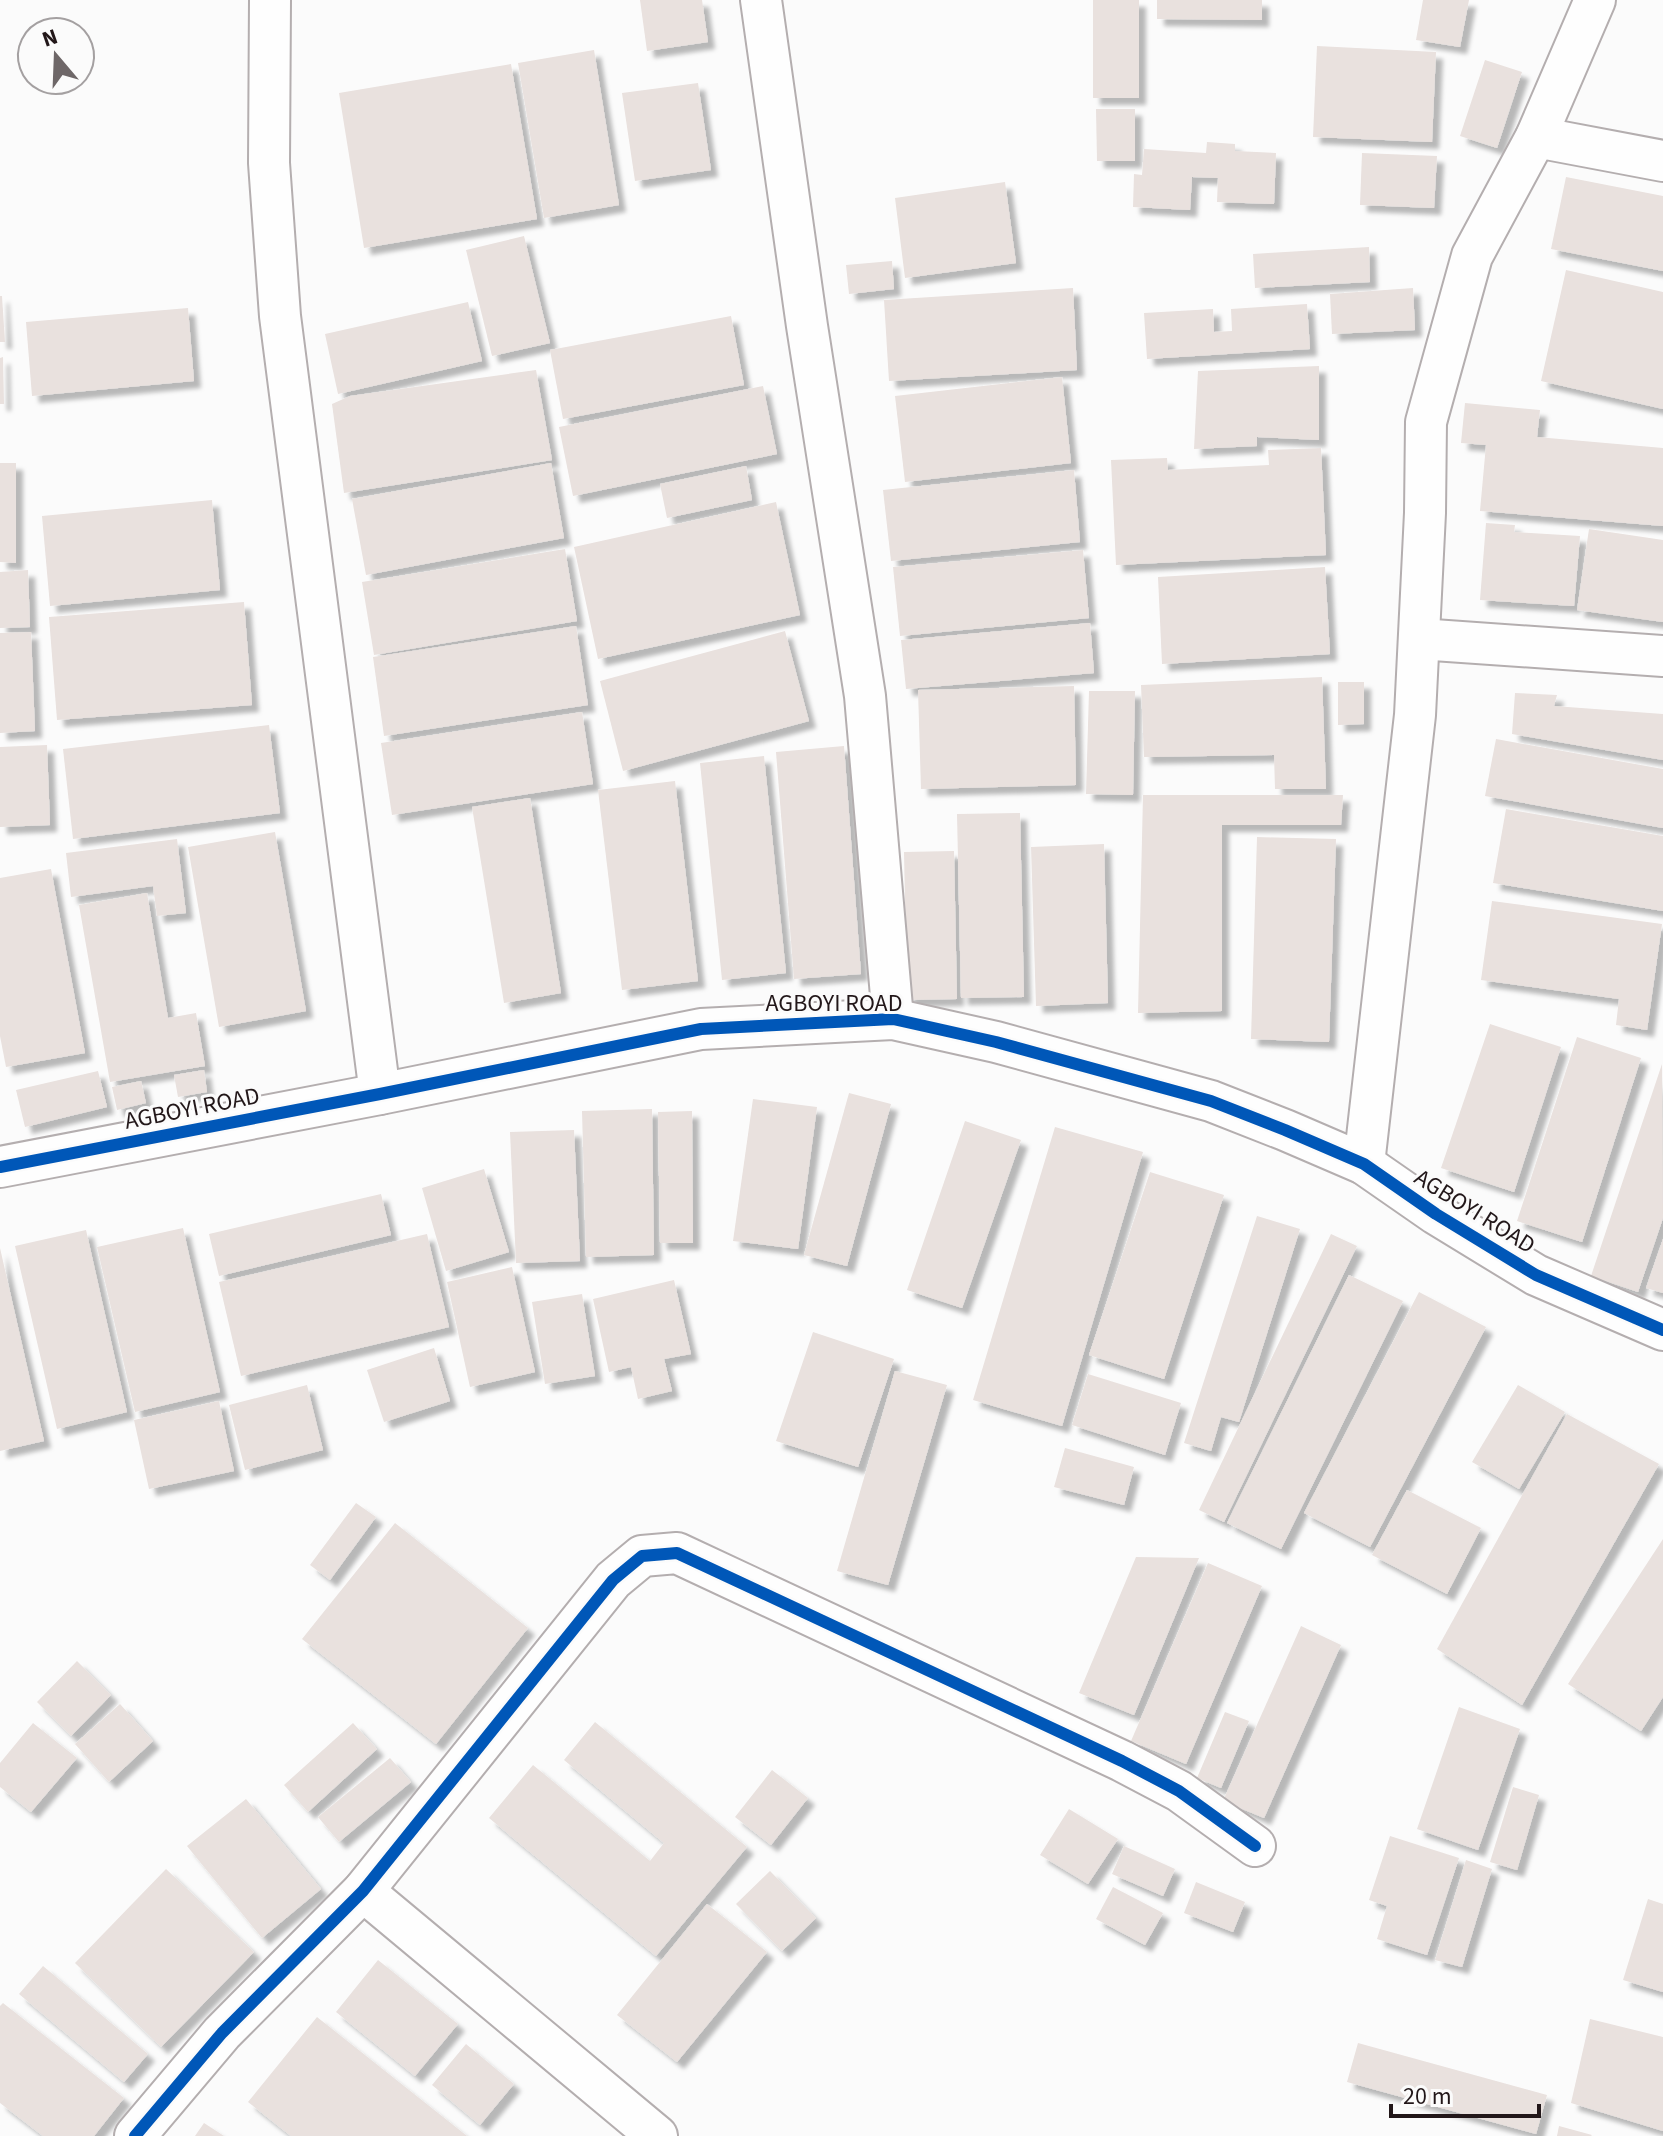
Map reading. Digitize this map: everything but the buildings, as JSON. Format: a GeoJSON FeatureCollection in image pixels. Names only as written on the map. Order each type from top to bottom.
{"type":"FeatureCollection","features":[{"type":"Feature","properties":{"kind":"street"},"geometry":{"type":"LineString","coordinates":[[270,0],[269,163],[280,316],[380,1094]]}},
{"type":"Feature","properties":{"kind":"street"},"geometry":{"type":"LineString","coordinates":[[761,0],[807,326],[865,696],[893,1019]]}},
{"type":"Feature","properties":{"kind":"street"},"geometry":{"type":"LineString","coordinates":[[1364,1164],[1415,715],[1425,513],[1426,422],[1472,256],[1536,137],[1595,0]]}},
{"type":"Feature","properties":{"kind":"street"},"geometry":{"type":"LineString","coordinates":[[1536,137],[1663,161]]}},
{"type":"Feature","properties":{"kind":"street"},"geometry":{"type":"LineString","coordinates":[[1419,639],[1663,656]]}},
{"type":"Feature","properties":{"kind":"street","name":"AGBOYI ROAD"},"geometry":{"type":"LineString","coordinates":[[0,1167],[701,1029],[893,1019],[996,1042],[1211,1101],[1364,1164],[1436,1214],[1536,1275],[1663,1330]]}},
{"type":"Feature","properties":{"kind":"street"},"geometry":{"type":"LineString","coordinates":[[135,2136],[222,2033],[363,1891],[613,1580],[642,1556],[677,1553],[1122,1761],[1179,1791],[1228,1823],[1255,1846]]}},
{"type":"Feature","properties":{"kind":"street"},"geometry":{"type":"LineString","coordinates":[[363,1891],[657,2136]]}},
{"type":"Feature","properties":{"kind":"cycle path"},"geometry":{"type":"LineString","coordinates":[[0,1167],[701,1029],[893,1019],[996,1042],[1211,1101],[1285,1130],[1364,1164],[1436,1214],[1536,1275],[1663,1330]]}},
{"type":"Feature","properties":{"kind":"cycle path"},"geometry":{"type":"LineString","coordinates":[[135,2136],[222,2033],[363,1891],[613,1580],[642,1556],[677,1553],[1122,1761],[1179,1791],[1255,1846]]}}]}
